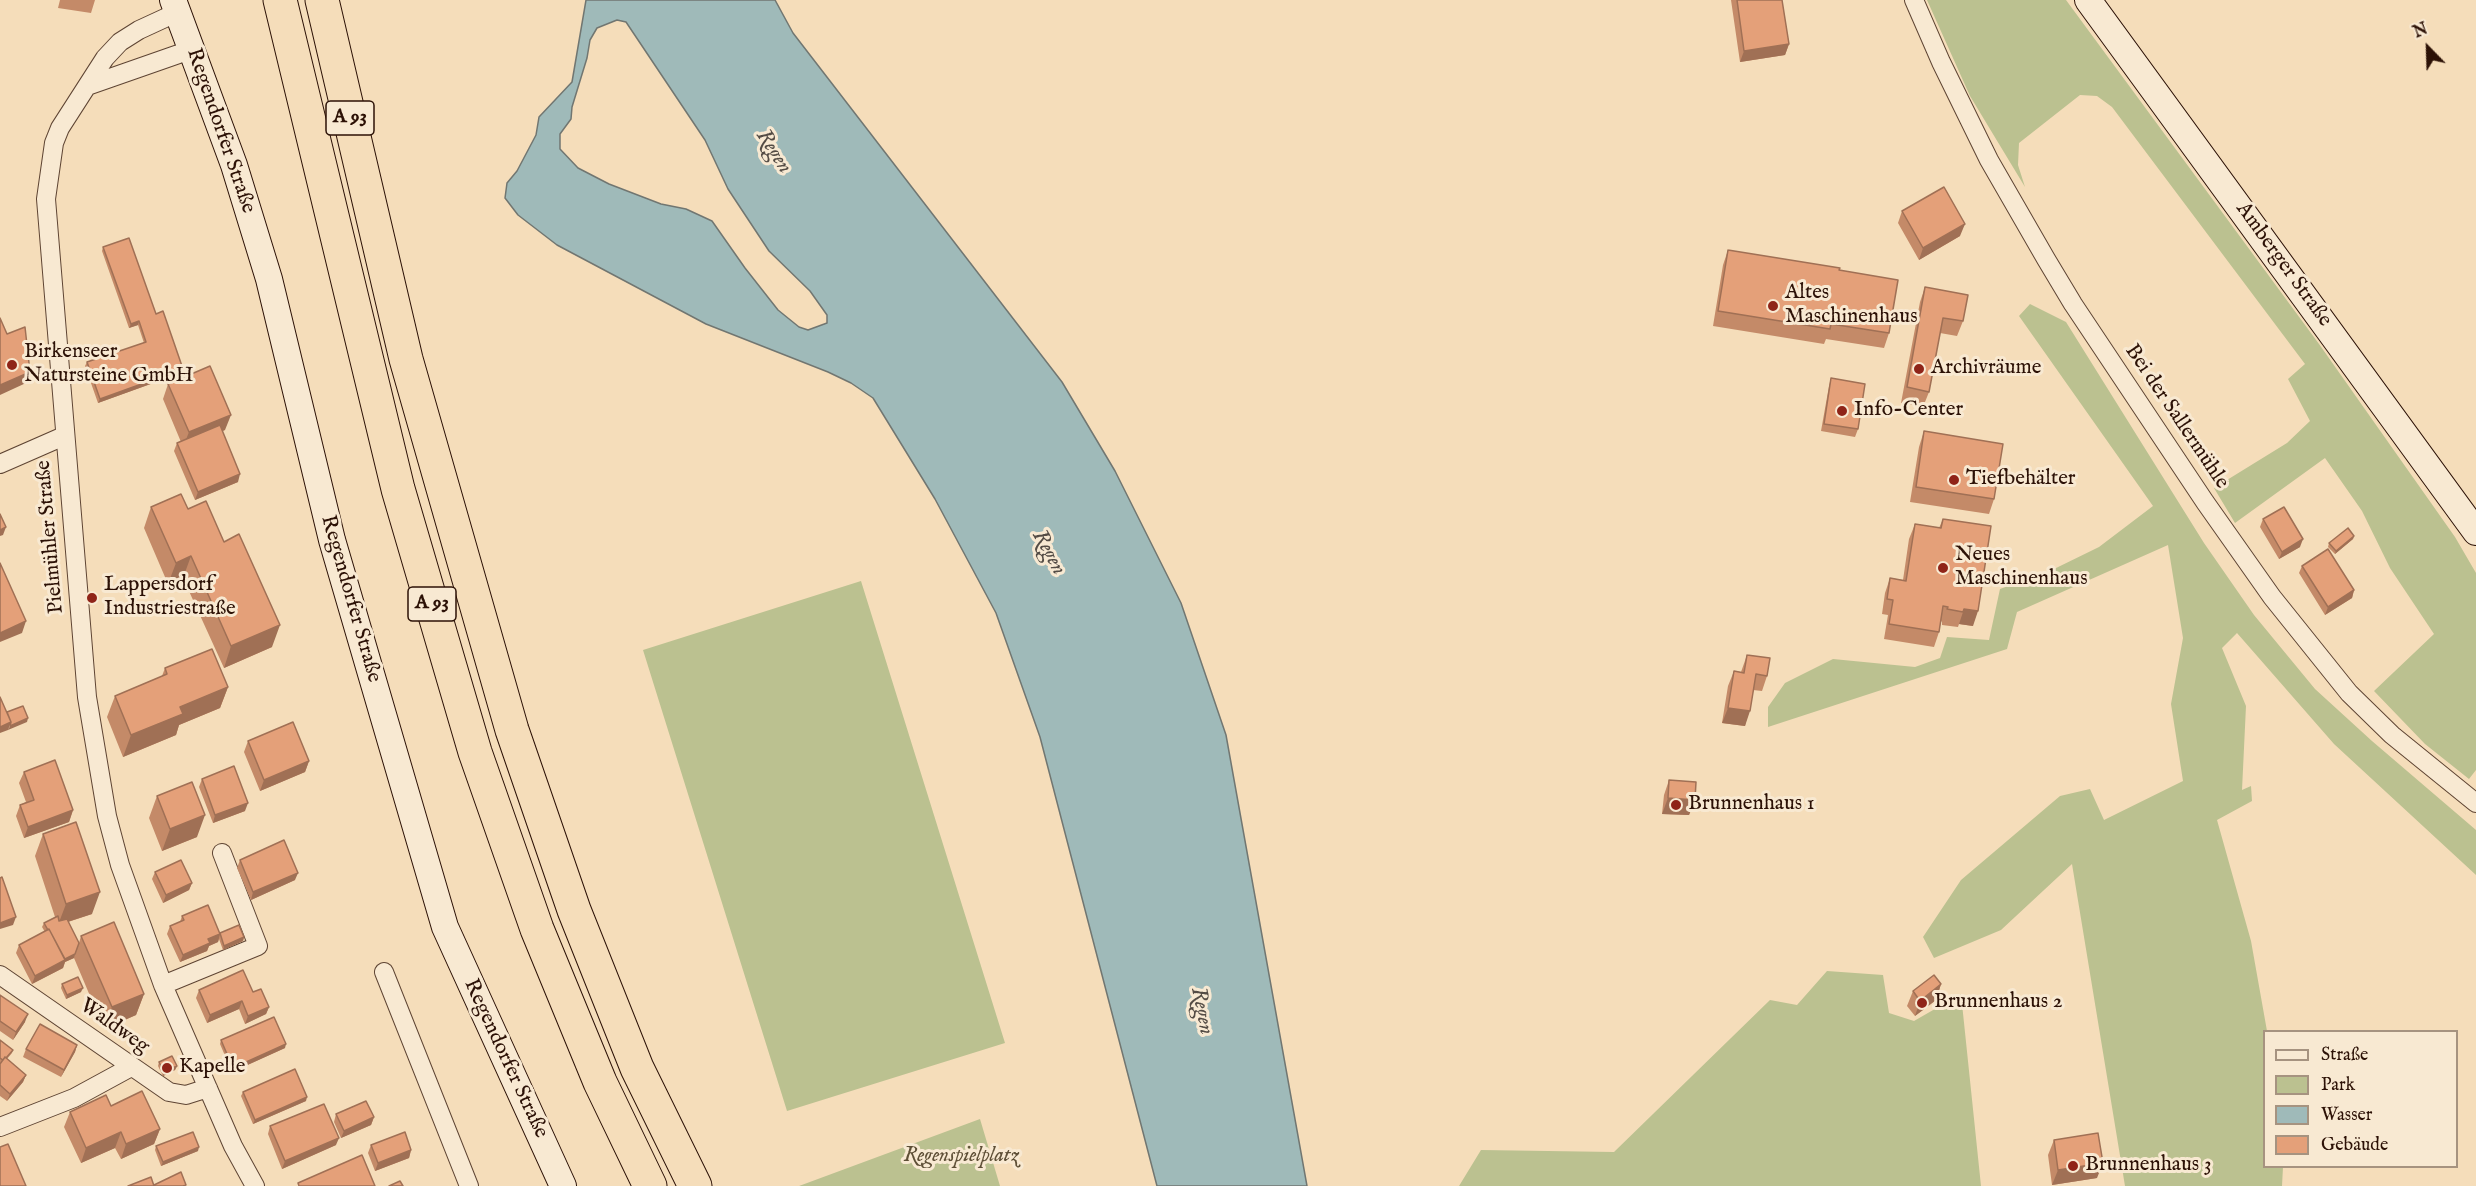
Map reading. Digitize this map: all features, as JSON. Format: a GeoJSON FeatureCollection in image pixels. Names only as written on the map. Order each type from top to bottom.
{"type":"FeatureCollection","features":[{"type":"Feature","properties":{"kind":"highway","name":"A 93"},"geometry":{"type":"LineString","coordinates":[[280,0],[398,489],[475,752],[537,929],[600,1082],[650,1186]]}},
{"type":"Feature","properties":{"kind":"highway","name":"A 93"},"geometry":{"type":"LineString","coordinates":[[322,0],[406,359],[512,730],[574,910],[633,1057],[695,1186]]}},
{"type":"Feature","properties":{"kind":"street","name":"Bei der Sallermühle"},"geometry":{"type":"LineString","coordinates":[[1914,0],[1941,62],[1989,160],[2046,259],[2073,304],[2205,502],[2272,597],[2349,693],[2392,735],[2476,803]]}},
{"type":"Feature","properties":{"kind":"street","name":"Amberger Straße"},"geometry":{"type":"LineString","coordinates":[[2088,0],[2476,532]]}},
{"type":"Feature","properties":{"kind":"street","name":"Regendorfer Straße"},"geometry":{"type":"LineString","coordinates":[[176,6],[234,165],[269,279],[332,540],[445,927],[563,1186]]}},
{"type":"Feature","properties":{"kind":"street","name":"Pielmühler Straße"},"geometry":{"type":"LineString","coordinates":[[176,6],[120,42],[105,58],[90,85],[79,96],[54,143],[46,199],[87,697],[94,752],[107,816],[120,865],[163,985],[233,1146],[255,1186]]}},
{"type":"Feature","properties":{"kind":"street"},"geometry":{"type":"LineString","coordinates":[[90,85],[193,49]]}},
{"type":"Feature","properties":{"kind":"street"},"geometry":{"type":"LineString","coordinates":[[0,464],[64,436]]}},
{"type":"Feature","properties":{"kind":"street"},"geometry":{"type":"LineString","coordinates":[[163,985],[258,946],[222,853]]}},
{"type":"Feature","properties":{"kind":"street"},"geometry":{"type":"LineString","coordinates":[[384,972],[469,1186]]}},
{"type":"Feature","properties":{"kind":"street","name":"Waldweg"},"geometry":{"type":"LineString","coordinates":[[0,975],[169,1092],[186,1095],[208,1088]]}},
{"type":"Feature","properties":{"kind":"street"},"geometry":{"type":"LineString","coordinates":[[0,1127],[74,1098],[131,1067]]}},
{"type":"Feature","properties":{"kind":"green space"},"geometry":{"type":"Polygon","coordinates":[[[1927,0],[2066,0],[2319,344],[2455,537],[2476,573],[2476,770],[2469,779],[2425,744],[2374,691],[2434,634],[2390,568],[2362,511],[2325,458],[2235,523],[2214,488],[2287,443],[2310,421],[2288,379],[2305,364],[2112,107],[2097,96],[2080,95],[2019,143],[2018,165],[2025,187],[1970,96],[1927,0]]]}},
{"type":"Feature","properties":{"kind":"green space"},"geometry":{"type":"Polygon","coordinates":[[[2030,304],[2066,322],[2204,543],[2254,615],[2315,689],[2476,830],[2476,875],[2334,744],[2237,633],[2222,648],[2246,706],[2242,790],[2251,786],[2252,801],[2217,820],[2251,941],[2267,1030],[2263,1030],[2263,1168],[2283,1168],[2282,1186],[2125,1186],[2072,864],[2001,930],[1934,958],[1923,937],[1961,880],[2060,796],[2090,789],[2104,820],[2183,781],[2171,704],[2183,638],[2168,545],[2017,612],[2007,649],[1768,727],[1768,707],[1785,683],[1833,659],[1915,667],[1940,658],[1947,637],[1989,640],[2000,589],[2052,570],[2099,547],[2153,506],[2019,316],[2030,304]]]}},
{"type":"Feature","properties":{"kind":"green space"},"geometry":{"type":"Polygon","coordinates":[[[861,581],[1005,1043],[787,1111],[643,650],[861,581]]]}},
{"type":"Feature","properties":{"kind":"green space"},"geometry":{"type":"Polygon","coordinates":[[[1827,971],[1883,975],[1889,1013],[1914,1021],[1961,994],[1981,1186],[1459,1186],[1481,1150],[1614,1152],[1770,1000],[1797,1005],[1827,971]]]}},
{"type":"Feature","properties":{"kind":"green space","name":"Regenspielplatz"},"geometry":{"type":"Polygon","coordinates":[[[980,1119],[1000,1186],[799,1186],[980,1119]]]}},
{"type":"Feature","properties":{"kind":"water","name":"Regen"},"geometry":{"type":"Polygon","coordinates":[[[586,0],[775,0],[793,33],[1062,382],[1115,471],[1181,603],[1226,735],[1307,1186],[1157,1186],[1040,737],[996,613],[935,499],[873,398],[851,383],[828,372],[706,324],[557,245],[518,215],[505,198],[507,183],[517,171],[536,135],[539,117],[572,82],[586,0]],[[617,20],[597,28],[590,40],[572,107],[571,119],[560,134],[560,149],[578,168],[609,184],[661,204],[686,209],[712,221],[778,310],[799,327],[808,330],[827,323],[827,315],[810,291],[769,251],[728,189],[705,140],[626,22],[617,20]]]}},
{"type":"Feature","properties":{"kind":"building"},"geometry":{"type":"Polygon","coordinates":[[[1737,0],[1782,0],[1789,44],[1744,51],[1737,0]]]}},
{"type":"Feature","properties":{"kind":"building"},"geometry":{"type":"Polygon","coordinates":[[[1944,187],[1965,224],[1923,248],[1902,211],[1944,187]]]}},
{"type":"Feature","properties":{"kind":"building"},"geometry":{"type":"Polygon","coordinates":[[[129,238],[156,314],[163,311],[183,369],[100,399],[87,362],[146,342],[139,321],[131,324],[103,247],[129,238]]]}},
{"type":"Feature","properties":{"kind":"building"},"geometry":{"type":"Polygon","coordinates":[[[1728,250],[1898,280],[1889,333],[1831,324],[1830,329],[1718,311],[1728,250]]]}},
{"type":"Feature","properties":{"kind":"building","name":"Archivräume"},"geometry":{"type":"Polygon","coordinates":[[[1925,287],[1968,295],[1963,321],[1943,318],[1929,392],[1907,387],[1925,287]]]}},
{"type":"Feature","properties":{"kind":"building","name":"Birkenseer Natursteine GmbH"},"geometry":{"type":"Polygon","coordinates":[[[0,318],[7,334],[25,327],[30,372],[0,385],[0,318]]]}},
{"type":"Feature","properties":{"kind":"building"},"geometry":{"type":"Polygon","coordinates":[[[210,366],[231,415],[189,432],[168,384],[210,366]]]}},
{"type":"Feature","properties":{"kind":"building","name":"Info-Center"},"geometry":{"type":"Polygon","coordinates":[[[1831,378],[1865,384],[1858,429],[1824,424],[1831,378]]]}},
{"type":"Feature","properties":{"kind":"building"},"geometry":{"type":"Polygon","coordinates":[[[220,425],[240,474],[198,492],[177,443],[220,425]]]}},
{"type":"Feature","properties":{"kind":"building","name":"Tiefbehälter"},"geometry":{"type":"Polygon","coordinates":[[[1924,431],[2003,444],[1994,499],[1916,487],[1924,431]]]}},
{"type":"Feature","properties":{"kind":"building"},"geometry":{"type":"Polygon","coordinates":[[[181,494],[188,509],[206,501],[224,542],[239,534],[280,625],[231,646],[191,556],[176,563],[151,507],[181,494]]]}},
{"type":"Feature","properties":{"kind":"building"},"geometry":{"type":"Polygon","coordinates":[[[2284,507],[2303,539],[2282,552],[2263,519],[2284,507]]]}},
{"type":"Feature","properties":{"kind":"building"},"geometry":{"type":"Polygon","coordinates":[[[0,514],[6,527],[0,530],[0,514]]]}},
{"type":"Feature","properties":{"kind":"building","name":"Neues Maschinenhaus"},"geometry":{"type":"Polygon","coordinates":[[[1943,519],[1991,526],[1978,611],[1964,609],[1963,612],[1943,606],[1939,632],[1889,624],[1893,600],[1887,599],[1890,578],[1906,581],[1915,524],[1941,528],[1943,519]]]}},
{"type":"Feature","properties":{"kind":"building"},"geometry":{"type":"Polygon","coordinates":[[[2348,528],[2354,536],[2336,551],[2329,543],[2348,528]]]}},
{"type":"Feature","properties":{"kind":"building"},"geometry":{"type":"Polygon","coordinates":[[[2328,549],[2354,590],[2328,607],[2302,566],[2328,549]]]}},
{"type":"Feature","properties":{"kind":"building"},"geometry":{"type":"Polygon","coordinates":[[[0,563],[26,621],[0,633],[0,563]]]}},
{"type":"Feature","properties":{"kind":"building"},"geometry":{"type":"Polygon","coordinates":[[[212,649],[228,687],[180,707],[183,714],[131,735],[115,696],[167,674],[165,668],[212,649]]]}},
{"type":"Feature","properties":{"kind":"building"},"geometry":{"type":"Polygon","coordinates":[[[1747,655],[1770,658],[1767,676],[1756,674],[1750,711],[1728,708],[1734,671],[1744,673],[1747,655]]]}},
{"type":"Feature","properties":{"kind":"building"},"geometry":{"type":"Polygon","coordinates":[[[0,697],[11,722],[0,727],[0,697]]]}},
{"type":"Feature","properties":{"kind":"building"},"geometry":{"type":"Polygon","coordinates":[[[23,706],[28,718],[10,726],[11,722],[7,712],[23,706]]]}},
{"type":"Feature","properties":{"kind":"building"},"geometry":{"type":"Polygon","coordinates":[[[293,722],[309,761],[264,780],[248,741],[293,722]]]}},
{"type":"Feature","properties":{"kind":"building"},"geometry":{"type":"Polygon","coordinates":[[[55,760],[73,810],[28,827],[20,805],[34,800],[24,772],[55,760]]]}},
{"type":"Feature","properties":{"kind":"building"},"geometry":{"type":"Polygon","coordinates":[[[234,766],[248,803],[215,815],[202,779],[234,766]]]}},
{"type":"Feature","properties":{"kind":"building"},"geometry":{"type":"Polygon","coordinates":[[[1669,780],[1696,782],[1695,800],[1668,798],[1669,780]]]}},
{"type":"Feature","properties":{"kind":"building"},"geometry":{"type":"Polygon","coordinates":[[[192,782],[205,815],[170,829],[157,796],[192,782]]]}},
{"type":"Feature","properties":{"kind":"building"},"geometry":{"type":"Polygon","coordinates":[[[76,822],[100,892],[66,904],[43,834],[76,822]]]}},
{"type":"Feature","properties":{"kind":"building"},"geometry":{"type":"Polygon","coordinates":[[[284,840],[298,873],[253,892],[240,860],[284,840]]]}},
{"type":"Feature","properties":{"kind":"building"},"geometry":{"type":"Polygon","coordinates":[[[181,860],[192,883],[166,895],[155,872],[181,860]]]}},
{"type":"Feature","properties":{"kind":"building"},"geometry":{"type":"Polygon","coordinates":[[[2,877],[16,917],[0,923],[0,878],[2,877]]]}},
{"type":"Feature","properties":{"kind":"building"},"geometry":{"type":"Polygon","coordinates":[[[208,905],[220,934],[208,939],[210,943],[183,955],[170,926],[184,920],[182,916],[208,905]]]}},
{"type":"Feature","properties":{"kind":"building"},"geometry":{"type":"Polygon","coordinates":[[[58,916],[59,921],[67,919],[79,943],[75,954],[65,959],[44,923],[58,916]]]}},
{"type":"Feature","properties":{"kind":"building"},"geometry":{"type":"Polygon","coordinates":[[[114,922],[144,994],[112,1007],[81,936],[114,922]]]}},
{"type":"Feature","properties":{"kind":"building"},"geometry":{"type":"Polygon","coordinates":[[[239,925],[244,937],[224,946],[220,933],[239,925]]]}},
{"type":"Feature","properties":{"kind":"building"},"geometry":{"type":"Polygon","coordinates":[[[49,929],[65,960],[35,976],[19,945],[49,929]]]}},
{"type":"Feature","properties":{"kind":"building"},"geometry":{"type":"Polygon","coordinates":[[[243,970],[253,992],[261,989],[269,1007],[248,1016],[242,1001],[210,1015],[199,990],[243,970]]]}},
{"type":"Feature","properties":{"kind":"building"},"geometry":{"type":"Polygon","coordinates":[[[1934,975],[1941,984],[1920,1001],[1913,991],[1934,975]]]}},
{"type":"Feature","properties":{"kind":"building"},"geometry":{"type":"Polygon","coordinates":[[[78,977],[83,988],[67,995],[62,984],[78,977]]]}},
{"type":"Feature","properties":{"kind":"building"},"geometry":{"type":"Polygon","coordinates":[[[0,995],[28,1014],[16,1032],[0,1021],[0,995]]]}},
{"type":"Feature","properties":{"kind":"building"},"geometry":{"type":"Polygon","coordinates":[[[274,1017],[286,1044],[233,1068],[221,1040],[274,1017]]]}},
{"type":"Feature","properties":{"kind":"building"},"geometry":{"type":"Polygon","coordinates":[[[40,1024],[77,1045],[64,1070],[26,1049],[40,1024]]]}},
{"type":"Feature","properties":{"kind":"building"},"geometry":{"type":"Polygon","coordinates":[[[0,1040],[13,1050],[3,1060],[0,1058],[0,1040]]]}},
{"type":"Feature","properties":{"kind":"building"},"geometry":{"type":"Polygon","coordinates":[[[172,1056],[177,1066],[164,1072],[159,1062],[172,1056]]]}},
{"type":"Feature","properties":{"kind":"building"},"geometry":{"type":"Polygon","coordinates":[[[5,1057],[26,1075],[10,1094],[0,1085],[0,1064],[5,1057]]]}},
{"type":"Feature","properties":{"kind":"building"},"geometry":{"type":"Polygon","coordinates":[[[295,1069],[307,1097],[255,1120],[243,1092],[295,1069]]]}},
{"type":"Feature","properties":{"kind":"building"},"geometry":{"type":"Polygon","coordinates":[[[142,1091],[160,1129],[126,1144],[121,1132],[86,1148],[70,1112],[106,1095],[111,1106],[142,1091]]]}},
{"type":"Feature","properties":{"kind":"building"},"geometry":{"type":"Polygon","coordinates":[[[366,1101],[374,1117],[344,1131],[336,1114],[366,1101]]]}},
{"type":"Feature","properties":{"kind":"building"},"geometry":{"type":"Polygon","coordinates":[[[324,1104],[339,1138],[285,1161],[270,1126],[324,1104]]]}},
{"type":"Feature","properties":{"kind":"building"},"geometry":{"type":"Polygon","coordinates":[[[193,1132],[199,1147],[163,1162],[156,1146],[193,1132]]]}},
{"type":"Feature","properties":{"kind":"building"},"geometry":{"type":"Polygon","coordinates":[[[405,1132],[411,1150],[378,1163],[371,1145],[405,1132]]]}},
{"type":"Feature","properties":{"kind":"building"},"geometry":{"type":"Polygon","coordinates":[[[2098,1133],[2103,1163],[2058,1170],[2054,1140],[2098,1133]]]}},
{"type":"Feature","properties":{"kind":"building"},"geometry":{"type":"Polygon","coordinates":[[[8,1144],[26,1186],[0,1186],[0,1147],[8,1144]]]}},
{"type":"Feature","properties":{"kind":"building"},"geometry":{"type":"Polygon","coordinates":[[[362,1155],[375,1186],[299,1186],[298,1183],[362,1155]]]}},
{"type":"Feature","properties":{"kind":"building"},"geometry":{"type":"Polygon","coordinates":[[[181,1172],[186,1185],[154,1186],[154,1185],[181,1172]]]}},
{"type":"Feature","properties":{"kind":"building"},"geometry":{"type":"Polygon","coordinates":[[[151,1177],[154,1186],[128,1186],[151,1177]]]}},
{"type":"Feature","properties":{"kind":"building"},"geometry":{"type":"Polygon","coordinates":[[[400,1181],[403,1186],[389,1186],[400,1181]]]}},
{"type":"Feature","properties":{"kind":"place","name":"Altes Maschinenhaus"},"geometry":{"type":"Point","coordinates":[1773,306]}},
{"type":"Feature","properties":{"kind":"place","name":"Birkenseer Natursteine GmbH"},"geometry":{"type":"Point","coordinates":[12,365]}},
{"type":"Feature","properties":{"kind":"place","name":"Archivräume"},"geometry":{"type":"Point","coordinates":[1919,369]}},
{"type":"Feature","properties":{"kind":"place","name":"Info-Center"},"geometry":{"type":"Point","coordinates":[1842,411]}},
{"type":"Feature","properties":{"kind":"place","name":"Tiefbehälter"},"geometry":{"type":"Point","coordinates":[1954,480]}},
{"type":"Feature","properties":{"kind":"place","name":"Neues Maschinenhaus"},"geometry":{"type":"Point","coordinates":[1943,568]}},
{"type":"Feature","properties":{"kind":"place","name":"Lappersdorf Industriestraße"},"geometry":{"type":"Point","coordinates":[92,598]}},
{"type":"Feature","properties":{"kind":"place","name":"Brunnenhaus 1"},"geometry":{"type":"Point","coordinates":[1676,805]}},
{"type":"Feature","properties":{"kind":"place","name":"Brunnenhaus 2"},"geometry":{"type":"Point","coordinates":[1922,1003]}},
{"type":"Feature","properties":{"kind":"place","name":"Kapelle"},"geometry":{"type":"Point","coordinates":[167,1068]}},
{"type":"Feature","properties":{"kind":"place","name":"Brunnenhaus 3"},"geometry":{"type":"Point","coordinates":[2073,1166]}}]}
